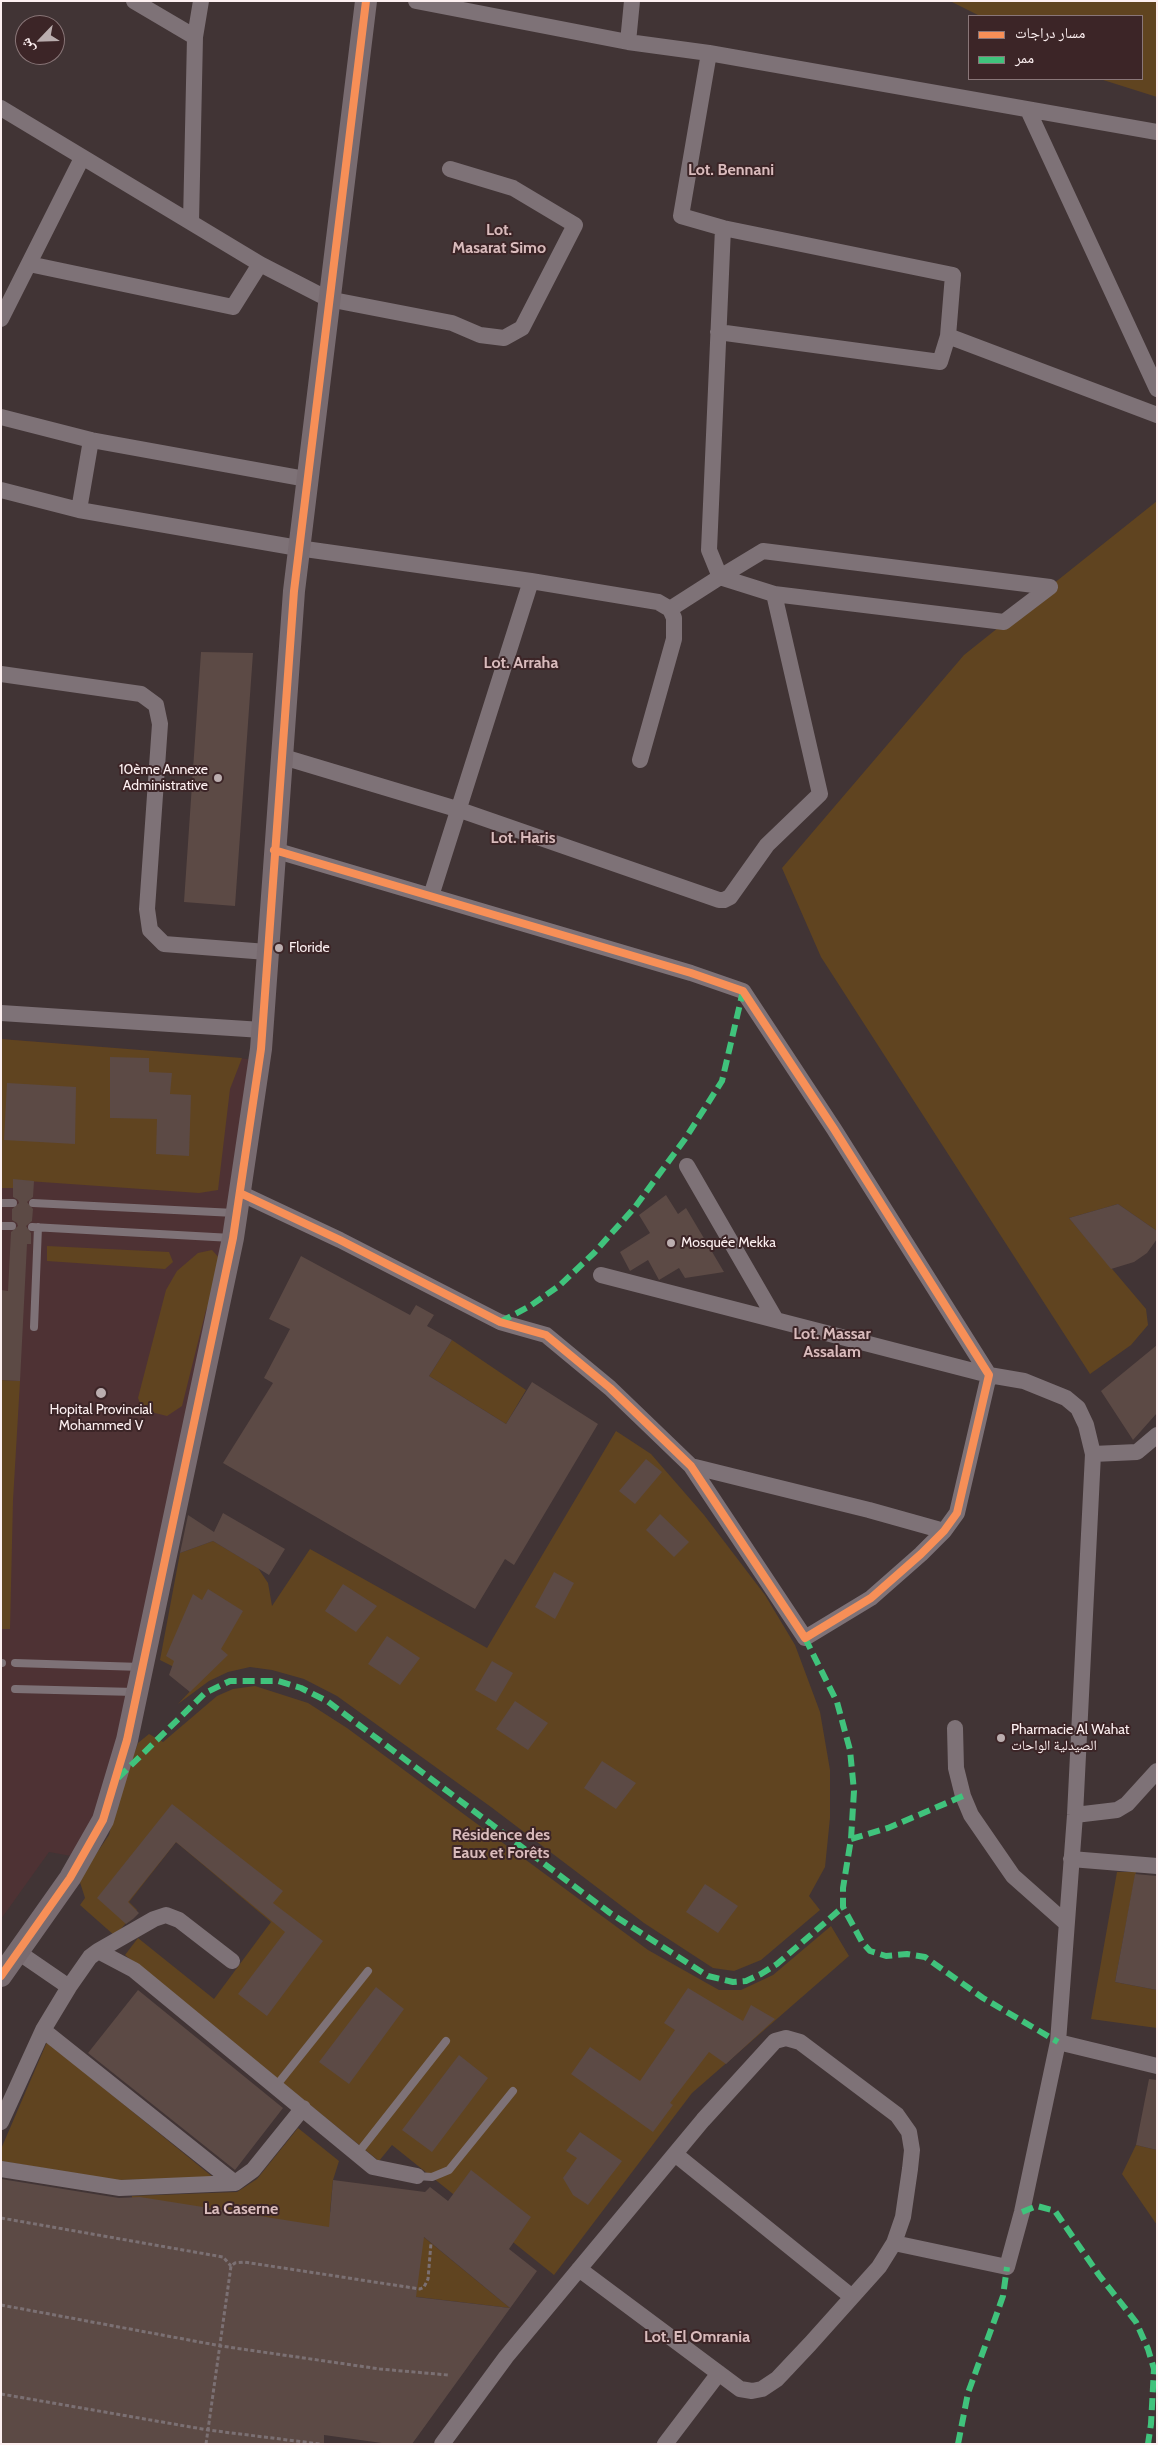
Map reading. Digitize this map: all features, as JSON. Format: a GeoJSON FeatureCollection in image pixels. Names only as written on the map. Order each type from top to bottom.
{"type":"FeatureCollection","features":[{"type":"Feature","properties":{"kind":"street"},"geometry":{"type":"LineString","coordinates":[[134,1],[195,37]]}},
{"type":"Feature","properties":{"kind":"street"},"geometry":{"type":"LineString","coordinates":[[191,222],[195,37],[201,1]]}},
{"type":"Feature","properties":{"kind":"street"},"geometry":{"type":"LineString","coordinates":[[1,1976],[70,1878],[102,1820],[127,1740],[138,1692],[233,1238],[262,1030],[280,756],[298,548],[366,1]]}},
{"type":"Feature","properties":{"kind":"street"},"geometry":{"type":"LineString","coordinates":[[416,1],[628,42],[709,53],[1157,132]]}},
{"type":"Feature","properties":{"kind":"street"},"geometry":{"type":"LineString","coordinates":[[628,42],[632,1]]}},
{"type":"Feature","properties":{"kind":"street"},"geometry":{"type":"LineString","coordinates":[[709,53],[681,216],[723,228],[953,275],[948,336],[940,362],[718,332]]}},
{"type":"Feature","properties":{"kind":"street"},"geometry":{"type":"LineString","coordinates":[[1,108],[260,264],[328,299],[452,323],[480,335],[504,338],[522,328],[575,224],[513,188],[450,170]]}},
{"type":"Feature","properties":{"kind":"street"},"geometry":{"type":"LineString","coordinates":[[1028,110],[1157,389]]}},
{"type":"Feature","properties":{"kind":"street"},"geometry":{"type":"LineString","coordinates":[[1,319],[82,158]]}},
{"type":"Feature","properties":{"kind":"street"},"geometry":{"type":"LineString","coordinates":[[720,577],[709,550],[723,228]]}},
{"type":"Feature","properties":{"kind":"street"},"geometry":{"type":"LineString","coordinates":[[29,264],[233,307],[260,264]]}},
{"type":"Feature","properties":{"kind":"street"},"geometry":{"type":"LineString","coordinates":[[948,336],[1157,415]]}},
{"type":"Feature","properties":{"kind":"street"},"geometry":{"type":"LineString","coordinates":[[1,417],[91,440],[306,479]]}},
{"type":"Feature","properties":{"kind":"street"},"geometry":{"type":"LineString","coordinates":[[79,510],[91,440]]}},
{"type":"Feature","properties":{"kind":"street"},"geometry":{"type":"LineString","coordinates":[[1,490],[79,510],[298,548],[531,581],[658,602],[670,609],[674,618],[674,639],[640,760]]}},
{"type":"Feature","properties":{"kind":"street"},"geometry":{"type":"LineString","coordinates":[[670,609],[720,577],[763,551],[1050,587],[1004,622],[774,594],[720,577]]}},
{"type":"Feature","properties":{"kind":"street"},"geometry":{"type":"LineString","coordinates":[[431,896],[460,810],[531,581]]}},
{"type":"Feature","properties":{"kind":"street"},"geometry":{"type":"LineString","coordinates":[[280,756],[460,810],[719,900],[730,897],[767,845],[820,794],[774,594]]}},
{"type":"Feature","properties":{"kind":"street"},"geometry":{"type":"LineString","coordinates":[[1,674],[142,694],[156,705],[160,724],[147,909],[150,930],[164,944],[267,952]]}},
{"type":"Feature","properties":{"kind":"street"},"geometry":{"type":"LineString","coordinates":[[238,1203],[340,1240],[500,1322],[546,1335],[610,1388],[691,1466],[805,1638],[871,1598],[944,1531],[957,1513],[989,1375],[834,1128],[743,991],[692,972],[274,850]]}},
{"type":"Feature","properties":{"kind":"street"},"geometry":{"type":"LineString","coordinates":[[1,1013],[262,1030]]}},
{"type":"Feature","properties":{"kind":"street"},"geometry":{"type":"LineString","coordinates":[[687,1166],[776,1320]]}},
{"type":"Feature","properties":{"kind":"street"},"geometry":{"type":"LineString","coordinates":[[600,1275],[989,1375],[1024,1381],[1066,1398],[1078,1408],[1086,1426],[1093,1454],[1075,1815],[1058,2042],[1022,2212],[1007,2267],[894,2243]]}},
{"type":"Feature","properties":{"kind":"street"},"geometry":{"type":"LineString","coordinates":[[1093,1454],[1137,1452],[1157,1435]]}},
{"type":"Feature","properties":{"kind":"street"},"geometry":{"type":"LineString","coordinates":[[691,1466],[850,1505],[944,1531]]}},
{"type":"Feature","properties":{"kind":"street"},"geometry":{"type":"LineString","coordinates":[[955,1728],[956,1768],[963,1796],[971,1815],[1013,1876],[1066,1924]]}},
{"type":"Feature","properties":{"kind":"street"},"geometry":{"type":"LineString","coordinates":[[1075,1815],[1117,1810],[1127,1804],[1157,1771]]}},
{"type":"Feature","properties":{"kind":"street"},"geometry":{"type":"LineString","coordinates":[[1071,1859],[1157,1866]]}},
{"type":"Feature","properties":{"kind":"street"},"geometry":{"type":"LineString","coordinates":[[1,2122],[44,2030],[69,1986],[90,1957],[98,1951],[154,1918],[166,1915],[179,1920],[232,1961]]}},
{"type":"Feature","properties":{"kind":"street"},"geometry":{"type":"LineString","coordinates":[[98,1951],[134,1970],[373,2167],[417,2176]]}},
{"type":"Feature","properties":{"kind":"street"},"geometry":{"type":"LineString","coordinates":[[18,1952],[69,1986]]}},
{"type":"Feature","properties":{"kind":"street"},"geometry":{"type":"LineString","coordinates":[[44,2030],[235,2183]]}},
{"type":"Feature","properties":{"kind":"street"},"geometry":{"type":"LineString","coordinates":[[442,2444],[506,2357],[579,2269],[675,2154],[765,2050],[775,2041],[786,2038],[800,2042],[897,2115],[909,2132],[912,2150],[910,2169],[902,2218],[894,2243],[879,2267],[777,2380],[762,2389],[752,2391],[740,2389],[579,2269]]}},
{"type":"Feature","properties":{"kind":"street"},"geometry":{"type":"LineString","coordinates":[[1058,2042],[1157,2066]]}},
{"type":"Feature","properties":{"kind":"street"},"geometry":{"type":"LineString","coordinates":[[1,2168],[120,2188],[235,2183],[253,2170],[303,2108]]}},
{"type":"Feature","properties":{"kind":"street"},"geometry":{"type":"LineString","coordinates":[[675,2154],[852,2297]]}},
{"type":"Feature","properties":{"kind":"street"},"geometry":{"type":"LineString","coordinates":[[665,2444],[719,2373]]}},
{"type":"Feature","properties":{"kind":"lane"},"geometry":{"type":"LineString","coordinates":[[1,1203],[12,1203]]}},
{"type":"Feature","properties":{"kind":"lane"},"geometry":{"type":"LineString","coordinates":[[33,1203],[238,1203]]}},
{"type":"Feature","properties":{"kind":"lane"},"geometry":{"type":"LineString","coordinates":[[1,1226],[12,1226]]}},
{"type":"Feature","properties":{"kind":"lane"},"geometry":{"type":"LineString","coordinates":[[34,1327],[35,1227],[233,1238]]}},
{"type":"Feature","properties":{"kind":"lane"},"geometry":{"type":"LineString","coordinates":[[15,1663],[143,1667]]}},
{"type":"Feature","properties":{"kind":"lane"},"geometry":{"type":"LineString","coordinates":[[15,1689],[138,1692]]}},
{"type":"Feature","properties":{"kind":"lane"},"geometry":{"type":"LineString","coordinates":[[276,2086],[368,1971]]}},
{"type":"Feature","properties":{"kind":"lane"},"geometry":{"type":"LineString","coordinates":[[358,2153],[446,2041]]}},
{"type":"Feature","properties":{"kind":"lane"},"geometry":{"type":"LineString","coordinates":[[417,2176],[438,2176],[449,2170],[513,2090]]}},
{"type":"Feature","properties":{"kind":"path"},"geometry":{"type":"LineString","coordinates":[[1,2218],[223,2257],[231,2266],[206,2444]]}},
{"type":"Feature","properties":{"kind":"path"},"geometry":{"type":"LineString","coordinates":[[231,2266],[235,2263],[244,2262],[420,2288],[424,2287],[428,2279],[431,2243]]}},
{"type":"Feature","properties":{"kind":"path"},"geometry":{"type":"LineString","coordinates":[[1,2305],[221,2346],[448,2376]]}},
{"type":"Feature","properties":{"kind":"path"},"geometry":{"type":"LineString","coordinates":[[1,2394],[208,2430],[320,2444]]}},
{"type":"Feature","properties":{"kind":"shaded area"},"geometry":{"type":"Polygon","coordinates":[[[950,1],[1157,1],[1157,97],[1103,80],[1143,80],[1143,15],[978,15],[950,1]]]}},
{"type":"Feature","properties":{"kind":"shaded area"},"geometry":{"type":"Polygon","coordinates":[[[1157,501],[1157,1231],[1118,1204],[1069,1218],[1146,1309],[1148,1325],[1131,1345],[1090,1374],[821,957],[782,868],[964,655],[1157,501]]]}},
{"type":"Feature","properties":{"kind":"shaded area","name":"Hopital Provincial Mohammed V"},"geometry":{"type":"Polygon","coordinates":[[[1,1039],[260,1060],[143,1667],[82,1858],[49,1852],[1,1919],[1,1039]]]}},
{"type":"Feature","properties":{"kind":"shaded area"},"geometry":{"type":"Polygon","coordinates":[[[1,1039],[242,1058],[230,1089],[218,1190],[199,1193],[13,1180],[13,1188],[1,1188],[1,1039]]]}},
{"type":"Feature","properties":{"kind":"shaded area"},"geometry":{"type":"Polygon","coordinates":[[[47,1246],[169,1252],[173,1262],[165,1269],[47,1261],[47,1246]]]}},
{"type":"Feature","properties":{"kind":"shaded area"},"geometry":{"type":"Polygon","coordinates":[[[212,1250],[221,1260],[215,1291],[206,1310],[182,1406],[167,1416],[151,1412],[141,1405],[138,1398],[166,1290],[177,1271],[198,1253],[212,1250]]]}},
{"type":"Feature","properties":{"kind":"shaded area"},"geometry":{"type":"Polygon","coordinates":[[[452,1340],[526,1390],[506,1424],[429,1376],[452,1340]]]}},
{"type":"Feature","properties":{"kind":"shaded area"},"geometry":{"type":"Polygon","coordinates":[[[1,1380],[20,1381],[13,1500],[10,1629],[1,1629],[1,1380]]]}},
{"type":"Feature","properties":{"kind":"shaded area"},"geometry":{"type":"Polygon","coordinates":[[[616,1431],[651,1454],[704,1515],[765,1595],[795,1645],[820,1712],[830,1770],[830,1818],[825,1867],[809,1896],[820,1910],[761,1960],[734,1971],[713,1968],[644,1923],[491,1807],[337,1696],[304,1679],[272,1670],[250,1667],[228,1672],[209,1681],[178,1704],[195,1686],[172,1666],[160,1660],[180,1553],[213,1541],[258,1568],[268,1583],[272,1606],[310,1549],[487,1648],[616,1431]]]}},
{"type":"Feature","properties":{"kind":"shaded area"},"geometry":{"type":"Polygon","coordinates":[[[255,1686],[308,1703],[347,1728],[648,1950],[719,1990],[741,1990],[773,1975],[831,1926],[849,1956],[692,2093],[554,2275],[392,2145],[379,2161],[125,1955],[138,1938],[214,1999],[271,1922],[176,1842],[129,1902],[137,1910],[115,1936],[80,1905],[85,1898],[79,1879],[109,1835],[119,1796],[138,1743],[149,1734],[163,1742],[217,1696],[233,1689],[255,1686]]]}},
{"type":"Feature","properties":{"kind":"shaded area"},"geometry":{"type":"Polygon","coordinates":[[[1117,1872],[1136,1872],[1115,1982],[1157,1990],[1157,2028],[1091,2019],[1117,1872]]]}},
{"type":"Feature","properties":{"kind":"shaded area"},"geometry":{"type":"Polygon","coordinates":[[[47,2042],[214,2178],[115,2180],[1,2161],[1,2149],[47,2042]]]}},
{"type":"Feature","properties":{"kind":"shaded area"},"geometry":{"type":"Polygon","coordinates":[[[298,2128],[339,2161],[333,2180],[330,2212],[391,2222],[403,2220],[510,2308],[241,2276],[130,2232],[132,2196],[237,2192],[257,2179],[298,2128]]]}},
{"type":"Feature","properties":{"kind":"shaded area"},"geometry":{"type":"Polygon","coordinates":[[[1136,2145],[1157,2150],[1157,2225],[1122,2174],[1136,2145]]]}},
{"type":"Feature","properties":{"kind":"building","name":"10ème Annexe Administrative"},"geometry":{"type":"Polygon","coordinates":[[[201,652],[253,653],[235,906],[184,902],[201,652]]]}},
{"type":"Feature","properties":{"kind":"building"},"geometry":{"type":"Polygon","coordinates":[[[110,1057],[149,1058],[149,1072],[172,1073],[170,1094],[191,1095],[189,1156],[156,1154],[157,1119],[110,1118],[110,1057]]]}},
{"type":"Feature","properties":{"kind":"building"},"geometry":{"type":"Polygon","coordinates":[[[7,1083],[76,1087],[75,1144],[4,1140],[7,1083]]]}},
{"type":"Feature","properties":{"kind":"building"},"geometry":{"type":"Polygon","coordinates":[[[13,1179],[34,1181],[33,1197],[27,1202],[33,1209],[32,1221],[26,1226],[31,1233],[31,1244],[27,1244],[20,1381],[1,1380],[1,1290],[8,1291],[11,1232],[18,1226],[12,1220],[12,1209],[19,1203],[13,1197],[13,1179]]]}},
{"type":"Feature","properties":{"kind":"building","name":"Mosquée Mekka"},"geometry":{"type":"Polygon","coordinates":[[[666,1195],[678,1214],[686,1208],[724,1272],[685,1278],[679,1268],[659,1280],[648,1260],[630,1271],[620,1252],[650,1233],[639,1215],[666,1195]]]}},
{"type":"Feature","properties":{"kind":"building"},"geometry":{"type":"Polygon","coordinates":[[[1118,1204],[1157,1231],[1157,1239],[1147,1253],[1134,1262],[1111,1269],[1069,1218],[1118,1204]]]}},
{"type":"Feature","properties":{"kind":"building"},"geometry":{"type":"Polygon","coordinates":[[[301,1256],[410,1315],[416,1305],[434,1315],[427,1326],[452,1340],[429,1376],[506,1424],[532,1382],[598,1424],[514,1565],[505,1559],[475,1609],[223,1463],[273,1383],[264,1378],[290,1329],[269,1319],[301,1256]]]}},
{"type":"Feature","properties":{"kind":"building"},"geometry":{"type":"Polygon","coordinates":[[[1157,1345],[1157,1413],[1133,1440],[1101,1391],[1157,1345]]]}},
{"type":"Feature","properties":{"kind":"building"},"geometry":{"type":"Polygon","coordinates":[[[646,1459],[662,1472],[635,1504],[619,1491],[646,1459]]]}},
{"type":"Feature","properties":{"kind":"building"},"geometry":{"type":"Polygon","coordinates":[[[223,1513],[285,1549],[269,1575],[213,1541],[180,1553],[188,1515],[214,1532],[223,1513]]]}},
{"type":"Feature","properties":{"kind":"building"},"geometry":{"type":"Polygon","coordinates":[[[660,1514],[689,1542],[674,1557],[646,1530],[660,1514]]]}},
{"type":"Feature","properties":{"kind":"building"},"geometry":{"type":"Polygon","coordinates":[[[554,1572],[574,1583],[555,1619],[535,1607],[554,1572]]]}},
{"type":"Feature","properties":{"kind":"building"},"geometry":{"type":"Polygon","coordinates":[[[343,1584],[377,1606],[356,1632],[325,1611],[343,1584]]]}},
{"type":"Feature","properties":{"kind":"building"},"geometry":{"type":"Polygon","coordinates":[[[208,1589],[243,1611],[221,1649],[228,1655],[190,1692],[169,1675],[174,1661],[166,1656],[193,1594],[202,1600],[208,1589]]]}},
{"type":"Feature","properties":{"kind":"building"},"geometry":{"type":"Polygon","coordinates":[[[387,1636],[420,1658],[400,1685],[368,1664],[387,1636]]]}},
{"type":"Feature","properties":{"kind":"building"},"geometry":{"type":"Polygon","coordinates":[[[492,1661],[513,1673],[496,1702],[475,1690],[492,1661]]]}},
{"type":"Feature","properties":{"kind":"building"},"geometry":{"type":"Polygon","coordinates":[[[515,1701],[548,1723],[528,1750],[496,1729],[515,1701]]]}},
{"type":"Feature","properties":{"kind":"building"},"geometry":{"type":"Polygon","coordinates":[[[602,1761],[636,1783],[616,1809],[584,1788],[602,1761]]]}},
{"type":"Feature","properties":{"kind":"building"},"geometry":{"type":"Polygon","coordinates":[[[172,1804],[283,1891],[273,1903],[323,1941],[267,2016],[238,1994],[285,1932],[176,1842],[128,1902],[139,1913],[126,1924],[97,1898],[172,1804]]]}},
{"type":"Feature","properties":{"kind":"building"},"geometry":{"type":"Polygon","coordinates":[[[1135,1874],[1157,1876],[1157,1990],[1115,1982],[1135,1874]]]}},
{"type":"Feature","properties":{"kind":"building"},"geometry":{"type":"Polygon","coordinates":[[[705,1884],[738,1906],[718,1933],[686,1912],[705,1884]]]}},
{"type":"Feature","properties":{"kind":"building"},"geometry":{"type":"Polygon","coordinates":[[[376,1987],[404,2009],[349,2084],[319,2062],[376,1987]]]}},
{"type":"Feature","properties":{"kind":"building"},"geometry":{"type":"Polygon","coordinates":[[[688,1988],[743,2021],[751,2005],[775,2019],[726,2064],[709,2052],[670,2103],[673,2105],[653,2132],[571,2074],[590,2047],[640,2081],[675,2030],[664,2023],[688,1988]]]}},
{"type":"Feature","properties":{"kind":"building"},"geometry":{"type":"Polygon","coordinates":[[[138,1990],[283,2108],[235,2170],[88,2053],[138,1990]]]}},
{"type":"Feature","properties":{"kind":"building"},"geometry":{"type":"Polygon","coordinates":[[[459,2055],[488,2078],[432,2152],[402,2130],[459,2055]]]}},
{"type":"Feature","properties":{"kind":"building"},"geometry":{"type":"Polygon","coordinates":[[[1149,2079],[1157,2080],[1157,2150],[1136,2145],[1149,2079]]]}},
{"type":"Feature","properties":{"kind":"building"},"geometry":{"type":"Polygon","coordinates":[[[580,2132],[622,2161],[588,2205],[573,2195],[563,2178],[577,2158],[566,2151],[580,2132]]]}},
{"type":"Feature","properties":{"kind":"building"},"geometry":{"type":"Polygon","coordinates":[[[471,2170],[531,2217],[509,2249],[537,2271],[412,2444],[389,2444],[324,2435],[324,2444],[1,2444],[1,2179],[119,2198],[140,2197],[329,2227],[333,2180],[425,2192],[430,2187],[448,2201],[471,2170]],[[424,2237],[416,2297],[510,2308],[424,2237]]]}},
{"type":"Feature","properties":{"kind":"marked path"},"geometry":{"type":"LineString","coordinates":[[500,1322],[530,1306],[559,1286],[594,1253],[635,1207],[685,1139],[722,1081],[743,991]]}},
{"type":"Feature","properties":{"kind":"marked path"},"geometry":{"type":"LineString","coordinates":[[805,1638],[837,1702],[850,1750],[854,1791],[851,1839],[843,1888],[843,1907],[862,1942],[870,1951],[886,1956],[907,1954],[925,1957],[983,1998],[1058,2042]]}},
{"type":"Feature","properties":{"kind":"marked path"},"geometry":{"type":"LineString","coordinates":[[118,1778],[205,1693],[230,1681],[278,1681],[301,1688],[327,1701],[610,1913],[708,1976],[733,1982],[746,1981],[761,1974],[777,1964],[843,1907]]}},
{"type":"Feature","properties":{"kind":"marked path"},"geometry":{"type":"LineString","coordinates":[[851,1839],[888,1828],[963,1796]]}},
{"type":"Feature","properties":{"kind":"marked path"},"geometry":{"type":"LineString","coordinates":[[1022,2212],[1037,2206],[1055,2211],[1099,2275],[1136,2322],[1148,2349],[1154,2369],[1148,2444]]}},
{"type":"Feature","properties":{"kind":"marked path"},"geometry":{"type":"LineString","coordinates":[[958,2444],[968,2393],[1003,2296],[1007,2267]]}},
{"type":"Feature","properties":{"kind":"cycle path"},"geometry":{"type":"LineString","coordinates":[[1,1976],[70,1878],[103,1820],[127,1740],[233,1238],[261,1049],[294,591],[366,1]]}},
{"type":"Feature","properties":{"kind":"cycle path"},"geometry":{"type":"LineString","coordinates":[[240,1193],[340,1240],[500,1322],[546,1335],[610,1388],[691,1466],[805,1638],[871,1598],[921,1554],[944,1531],[957,1513],[989,1375],[834,1129],[743,991],[691,973],[274,850]]}},
{"type":"Feature","properties":{"kind":"place","name":"10ème Annexe Administrative"},"geometry":{"type":"Point","coordinates":[218,778]}},
{"type":"Feature","properties":{"kind":"place","name":"Floride"},"geometry":{"type":"Point","coordinates":[279,948]}},
{"type":"Feature","properties":{"kind":"place","name":"Mosquée Mekka"},"geometry":{"type":"Point","coordinates":[671,1243]}},
{"type":"Feature","properties":{"kind":"place","name":"Hopital Provincial Mohammed V"},"geometry":{"type":"Point","coordinates":[101,1393]}},
{"type":"Feature","properties":{"kind":"place","name":"Pharmacie Al Wahat الصيدلية الواحات"},"geometry":{"type":"Point","coordinates":[1001,1738]}},
{"type":"Feature","properties":{"kind":"district","name":"Lot. Bennani"},"geometry":{"type":"Point","coordinates":[731,170]}},
{"type":"Feature","properties":{"kind":"district","name":"Lot. Masarat Simo"},"geometry":{"type":"Point","coordinates":[499,239]}},
{"type":"Feature","properties":{"kind":"district","name":"Lot. Arraha"},"geometry":{"type":"Point","coordinates":[521,663]}},
{"type":"Feature","properties":{"kind":"district","name":"Lot. Haris"},"geometry":{"type":"Point","coordinates":[523,838]}},
{"type":"Feature","properties":{"kind":"district","name":"Lot. Massar Assalam"},"geometry":{"type":"Point","coordinates":[832,1343]}},
{"type":"Feature","properties":{"kind":"district","name":"Résidence des Eaux et Forêts"},"geometry":{"type":"Point","coordinates":[501,1844]}},
{"type":"Feature","properties":{"kind":"district","name":"La Caserne"},"geometry":{"type":"Point","coordinates":[241,2209]}},
{"type":"Feature","properties":{"kind":"district","name":"Lot. El Omrania"},"geometry":{"type":"Point","coordinates":[697,2337]}}]}
